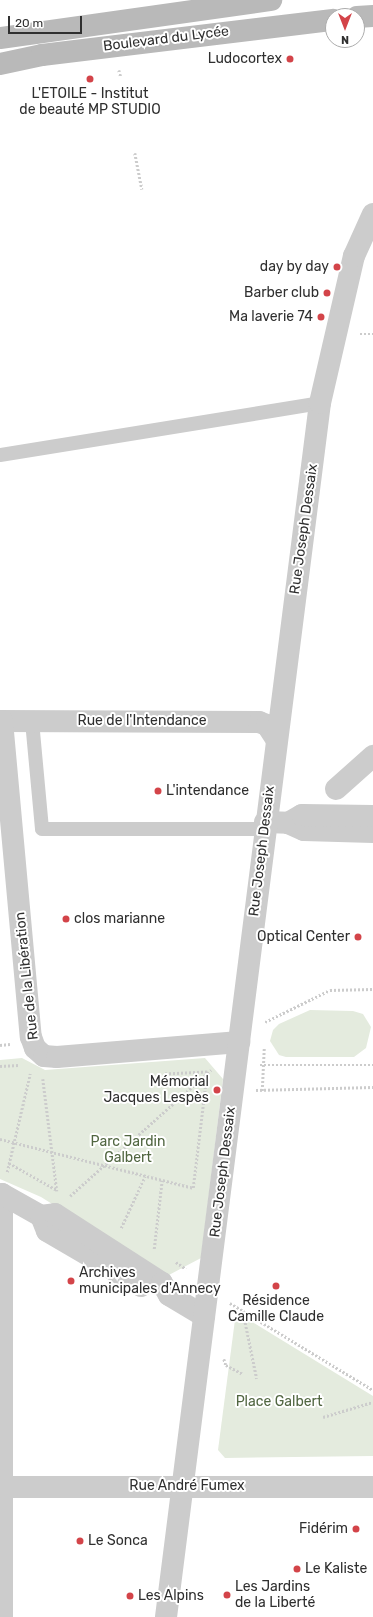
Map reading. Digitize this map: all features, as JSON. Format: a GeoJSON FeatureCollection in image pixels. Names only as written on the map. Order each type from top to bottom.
{"type":"FeatureCollection","features":[{"type":"Feature","properties":{"kind":"main road","name":"Boulevard du Lycée"},"geometry":{"type":"LineString","coordinates":[[6,35],[271,0]]}},
{"type":"Feature","properties":{"kind":"main road","name":"Boulevard du Lycée"},"geometry":{"type":"LineString","coordinates":[[0,64],[42,55],[325,21]]}},
{"type":"Feature","properties":{"kind":"street","name":"Rue Joseph Dessaix"},"geometry":{"type":"LineString","coordinates":[[166,1617],[276,739],[320,403],[354,256],[372,219]]}},
{"type":"Feature","properties":{"kind":"street","name":"Rue de l'Intendance"},"geometry":{"type":"LineString","coordinates":[[1,721],[259,722],[267,725],[276,739]]}},
{"type":"Feature","properties":{"kind":"street","name":"Rue de la Libération"},"geometry":{"type":"LineString","coordinates":[[1,721],[31,1036],[35,1048],[44,1056],[57,1057],[239,1042]]}},
{"type":"Feature","properties":{"kind":"street"},"geometry":{"type":"LineString","coordinates":[[336,789],[373,756]]}},
{"type":"Feature","properties":{"kind":"street"},"geometry":{"type":"LineString","coordinates":[[265,826],[288,823],[302,815],[373,816]]}},
{"type":"Feature","properties":{"kind":"street"},"geometry":{"type":"LineString","coordinates":[[288,823],[304,830],[373,832]]}},
{"type":"Feature","properties":{"kind":"street"},"geometry":{"type":"LineString","coordinates":[[2,1617],[2,1194],[41,1216],[55,1214],[162,1283],[169,1294],[204,1316]]}},
{"type":"Feature","properties":{"kind":"street","name":"Rue André Fumex"},"geometry":{"type":"LineString","coordinates":[[2,1487],[373,1487]]}},
{"type":"Feature","properties":{"kind":"lane"},"geometry":{"type":"LineString","coordinates":[[0,455],[320,403]]}},
{"type":"Feature","properties":{"kind":"lane"},"geometry":{"type":"LineString","coordinates":[[32,721],[42,829],[265,826]]}},
{"type":"Feature","properties":{"kind":"path"},"geometry":{"type":"LineString","coordinates":[[135,153],[142,189]]}},
{"type":"Feature","properties":{"kind":"path"},"geometry":{"type":"LineString","coordinates":[[242,1019],[266,1022],[330,990],[373,989]]}},
{"type":"Feature","properties":{"kind":"path"},"geometry":{"type":"LineString","coordinates":[[265,1029],[266,1022]]}},
{"type":"Feature","properties":{"kind":"path"},"geometry":{"type":"LineString","coordinates":[[262,1090],[264,1044]]}},
{"type":"Feature","properties":{"kind":"path"},"geometry":{"type":"LineString","coordinates":[[0,1066],[24,1064]]}},
{"type":"Feature","properties":{"kind":"path"},"geometry":{"type":"LineString","coordinates":[[64,1202],[207,1072],[217,1065],[373,1065]]}},
{"type":"Feature","properties":{"kind":"path"},"geometry":{"type":"LineString","coordinates":[[2,1194],[31,1071]]}},
{"type":"Feature","properties":{"kind":"path"},"geometry":{"type":"LineString","coordinates":[[160,1074],[207,1072]]}},
{"type":"Feature","properties":{"kind":"path"},"geometry":{"type":"LineString","coordinates":[[0,1139],[193,1188],[207,1072]]}},
{"type":"Feature","properties":{"kind":"path"},"geometry":{"type":"LineString","coordinates":[[43,1078],[57,1195]]}},
{"type":"Feature","properties":{"kind":"path"},"geometry":{"type":"LineString","coordinates":[[29,1079],[51,1078]]}},
{"type":"Feature","properties":{"kind":"path"},"geometry":{"type":"LineString","coordinates":[[233,1088],[262,1090],[373,1087]]}},
{"type":"Feature","properties":{"kind":"path"},"geometry":{"type":"LineString","coordinates":[[121,1229],[145,1176]]}},
{"type":"Feature","properties":{"kind":"path"},"geometry":{"type":"LineString","coordinates":[[154,1249],[162,1180]]}},
{"type":"Feature","properties":{"kind":"path"},"geometry":{"type":"LineString","coordinates":[[243,1311],[257,1379]]}},
{"type":"Feature","properties":{"kind":"path"},"geometry":{"type":"LineString","coordinates":[[323,1417],[373,1402]]}},
{"type":"Feature","properties":{"kind":"green space"},"geometry":{"type":"Polygon","coordinates":[[[310,1010],[353,1011],[363,1014],[371,1027],[366,1048],[354,1057],[286,1057],[279,1055],[270,1041],[273,1030],[279,1024],[310,1010]]]}},
{"type":"Feature","properties":{"kind":"green space","name":"Parc Jardin Galbert"},"geometry":{"type":"Polygon","coordinates":[[[22,1058],[45,1070],[205,1058],[223,1079],[201,1258],[167,1276],[41,1197],[0,1179],[0,1060],[22,1058]]]}},
{"type":"Feature","properties":{"kind":"green space","name":"Place Galbert"},"geometry":{"type":"Polygon","coordinates":[[[236,1312],[373,1396],[373,1456],[225,1458],[218,1450],[236,1312]]]}},
{"type":"Feature","properties":{"kind":"place","name":"Ludocortex"},"geometry":{"type":"Point","coordinates":[290,59]}},
{"type":"Feature","properties":{"kind":"place","name":"L'ETOILE - Institut de beauté MP STUDIO"},"geometry":{"type":"Point","coordinates":[90,79]}},
{"type":"Feature","properties":{"kind":"place","name":"day by day"},"geometry":{"type":"Point","coordinates":[337,267]}},
{"type":"Feature","properties":{"kind":"place","name":"Barber club"},"geometry":{"type":"Point","coordinates":[327,293]}},
{"type":"Feature","properties":{"kind":"place","name":"Ma laverie 74"},"geometry":{"type":"Point","coordinates":[321,317]}},
{"type":"Feature","properties":{"kind":"place","name":"L'intendance"},"geometry":{"type":"Point","coordinates":[158,791]}},
{"type":"Feature","properties":{"kind":"place","name":"clos marianne"},"geometry":{"type":"Point","coordinates":[66,919]}},
{"type":"Feature","properties":{"kind":"place","name":"Optical Center"},"geometry":{"type":"Point","coordinates":[358,937]}},
{"type":"Feature","properties":{"kind":"place","name":"Mémorial Jacques Lespès"},"geometry":{"type":"Point","coordinates":[217,1090]}},
{"type":"Feature","properties":{"kind":"place","name":"Archives municipales d'Annecy"},"geometry":{"type":"Point","coordinates":[71,1281]}},
{"type":"Feature","properties":{"kind":"place","name":"Résidence Camille Claude"},"geometry":{"type":"Point","coordinates":[276,1286]}},
{"type":"Feature","properties":{"kind":"place","name":"Fidérim"},"geometry":{"type":"Point","coordinates":[356,1529]}},
{"type":"Feature","properties":{"kind":"place","name":"Le Sonca"},"geometry":{"type":"Point","coordinates":[80,1541]}},
{"type":"Feature","properties":{"kind":"place","name":"Le Kaliste"},"geometry":{"type":"Point","coordinates":[297,1569]}},
{"type":"Feature","properties":{"kind":"place","name":"Les Jardins de la Liberté"},"geometry":{"type":"Point","coordinates":[227,1595]}},
{"type":"Feature","properties":{"kind":"place","name":"Les Alpins"},"geometry":{"type":"Point","coordinates":[130,1596]}}]}
